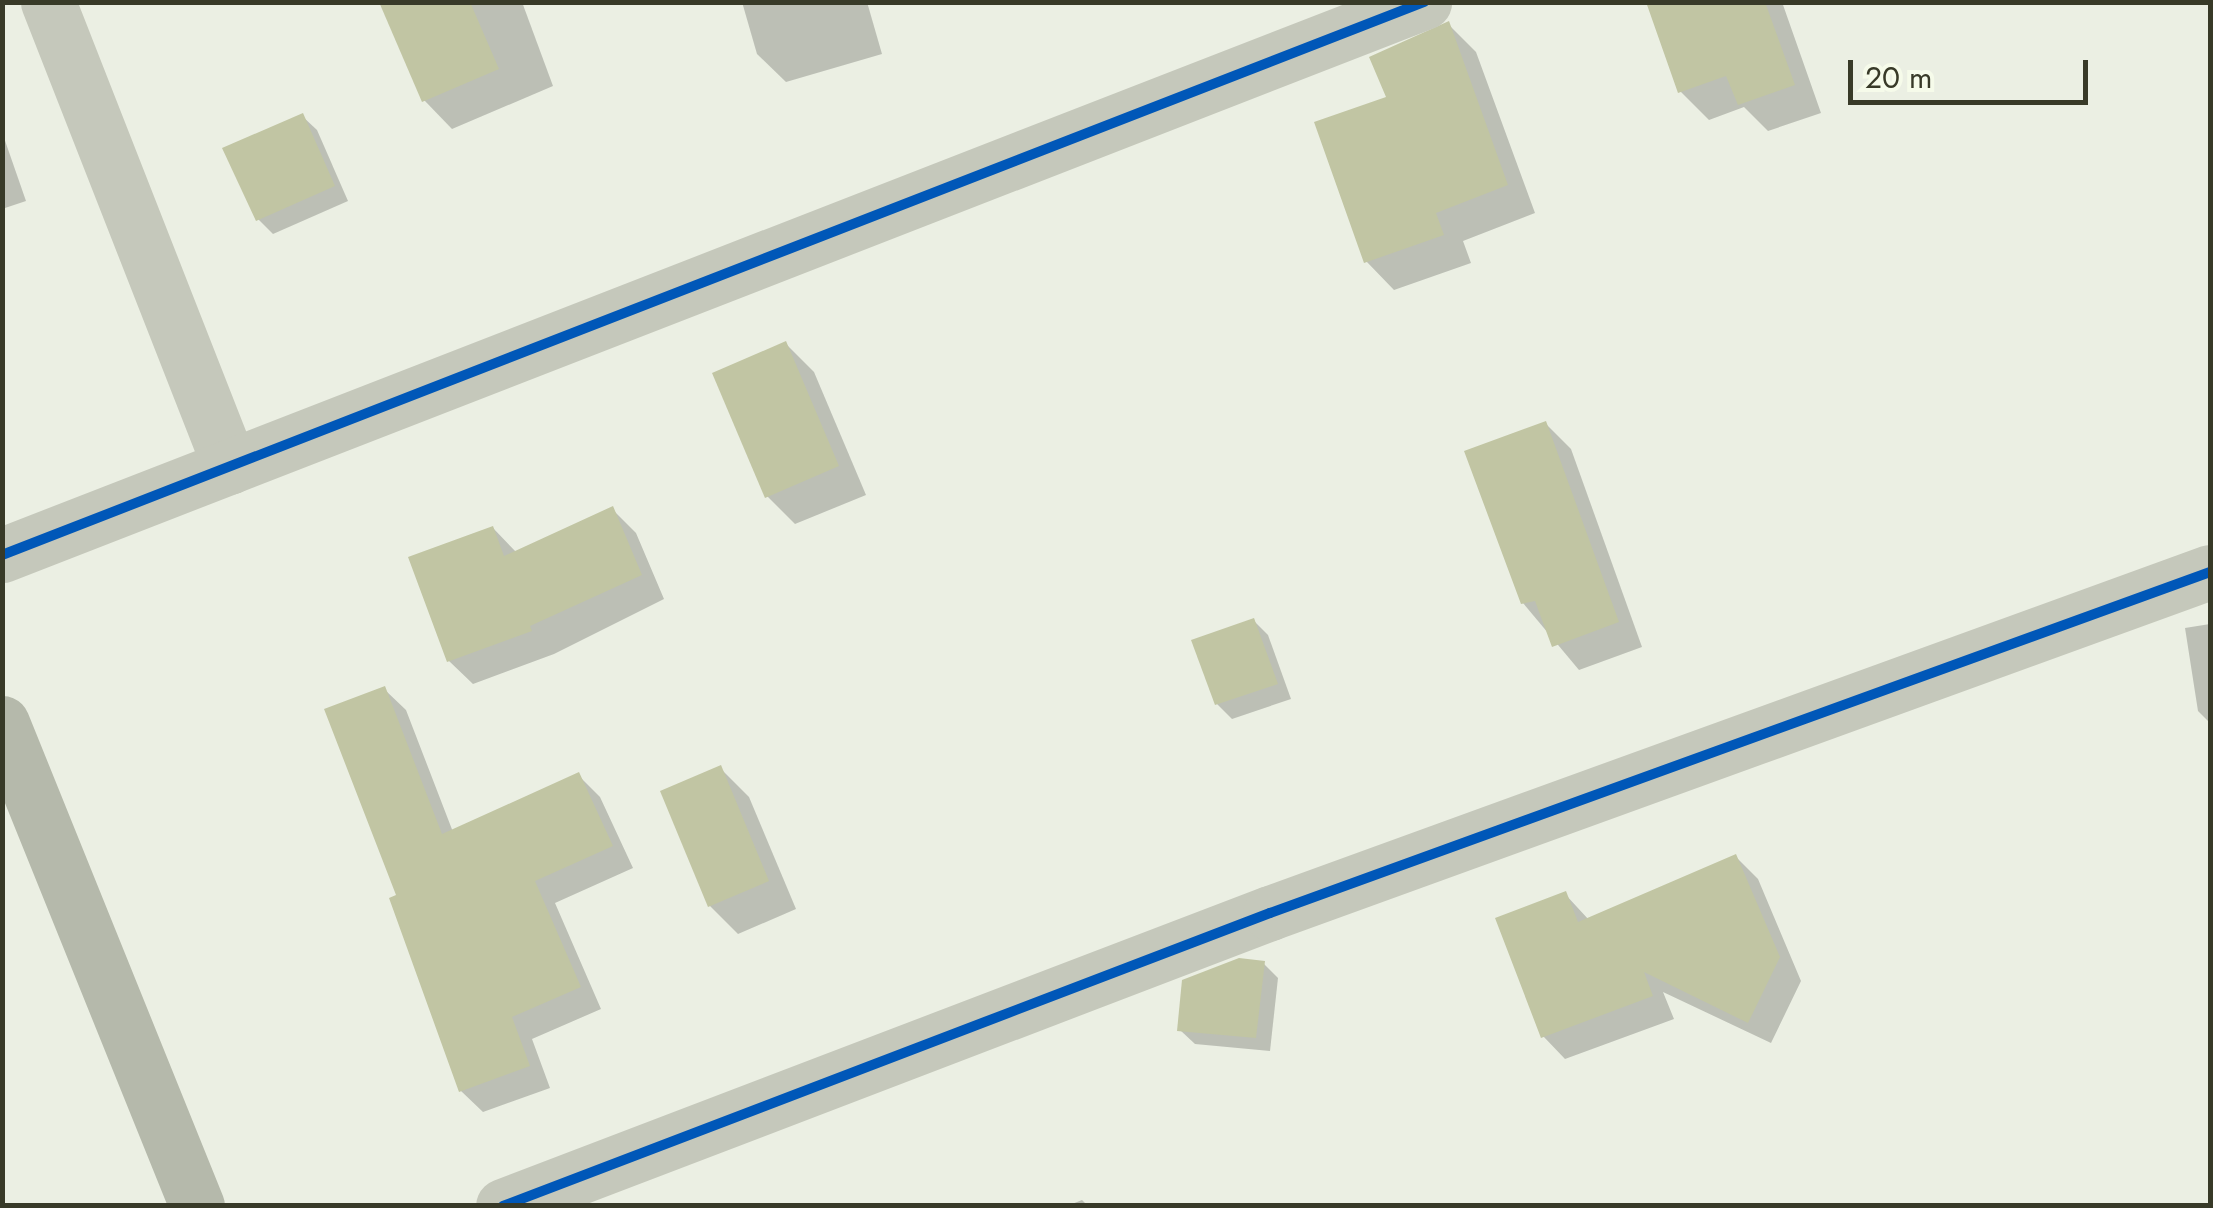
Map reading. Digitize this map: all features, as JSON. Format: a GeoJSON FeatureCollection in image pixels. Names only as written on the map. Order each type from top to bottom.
{"type":"FeatureCollection","features":[{"type":"Feature","properties":{"kind":"main road"},"geometry":{"type":"LineString","coordinates":[[2,722],[197,1206]]}},
{"type":"Feature","properties":{"kind":"street"},"geometry":{"type":"LineString","coordinates":[[48,2],[230,466]]}},
{"type":"Feature","properties":{"kind":"street"},"geometry":{"type":"LineString","coordinates":[[2,555],[1424,2]]}},
{"type":"Feature","properties":{"kind":"street"},"geometry":{"type":"LineString","coordinates":[[503,1206],[1270,912],[2210,572]]}},
{"type":"Feature","properties":{"kind":"building"},"geometry":{"type":"Polygon","coordinates":[[[379,2],[470,2],[499,69],[422,102],[379,2]]]}},
{"type":"Feature","properties":{"kind":"building"},"geometry":{"type":"Polygon","coordinates":[[[1646,2],[1765,2],[1795,85],[1738,105],[1726,76],[1678,93],[1646,2]]]}},
{"type":"Feature","properties":{"kind":"building"},"geometry":{"type":"Polygon","coordinates":[[[1449,21],[1508,185],[1436,213],[1444,235],[1364,263],[1314,122],[1386,97],[1369,57],[1449,21]]]}},
{"type":"Feature","properties":{"kind":"building"},"geometry":{"type":"Polygon","coordinates":[[[303,113],[335,186],[256,221],[222,148],[303,113]]]}},
{"type":"Feature","properties":{"kind":"building"},"geometry":{"type":"Polygon","coordinates":[[[786,341],[839,466],[765,498],[712,373],[786,341]]]}},
{"type":"Feature","properties":{"kind":"building"},"geometry":{"type":"Polygon","coordinates":[[[1546,421],[1619,622],[1552,647],[1535,601],[1521,604],[1464,451],[1546,421]]]}},
{"type":"Feature","properties":{"kind":"building"},"geometry":{"type":"Polygon","coordinates":[[[613,506],[642,575],[530,626],[532,631],[447,662],[408,557],[493,526],[504,556],[613,506]]]}},
{"type":"Feature","properties":{"kind":"building"},"geometry":{"type":"Polygon","coordinates":[[[1254,618],[1278,684],[1215,705],[1191,640],[1254,618]]]}},
{"type":"Feature","properties":{"kind":"building"},"geometry":{"type":"Polygon","coordinates":[[[385,686],[442,834],[579,772],[613,846],[535,881],[581,987],[512,1017],[530,1066],[459,1092],[389,898],[396,895],[324,709],[385,686]]]}},
{"type":"Feature","properties":{"kind":"building"},"geometry":{"type":"Polygon","coordinates":[[[721,765],[769,881],[708,907],[660,791],[721,765]]]}},
{"type":"Feature","properties":{"kind":"building"},"geometry":{"type":"Polygon","coordinates":[[[1736,854],[1780,957],[1748,1023],[1644,972],[1653,996],[1541,1038],[1495,918],[1566,891],[1578,922],[1736,854]]]}},
{"type":"Feature","properties":{"kind":"building"},"geometry":{"type":"Polygon","coordinates":[[[1239,958],[1265,961],[1256,1038],[1177,1031],[1182,980],[1239,958]]]}},
{"type":"Feature","properties":{"kind":"cycle path"},"geometry":{"type":"LineString","coordinates":[[2,555],[1424,2]]}},
{"type":"Feature","properties":{"kind":"cycle path"},"geometry":{"type":"LineString","coordinates":[[503,1206],[1270,913],[2210,572]]}}]}
